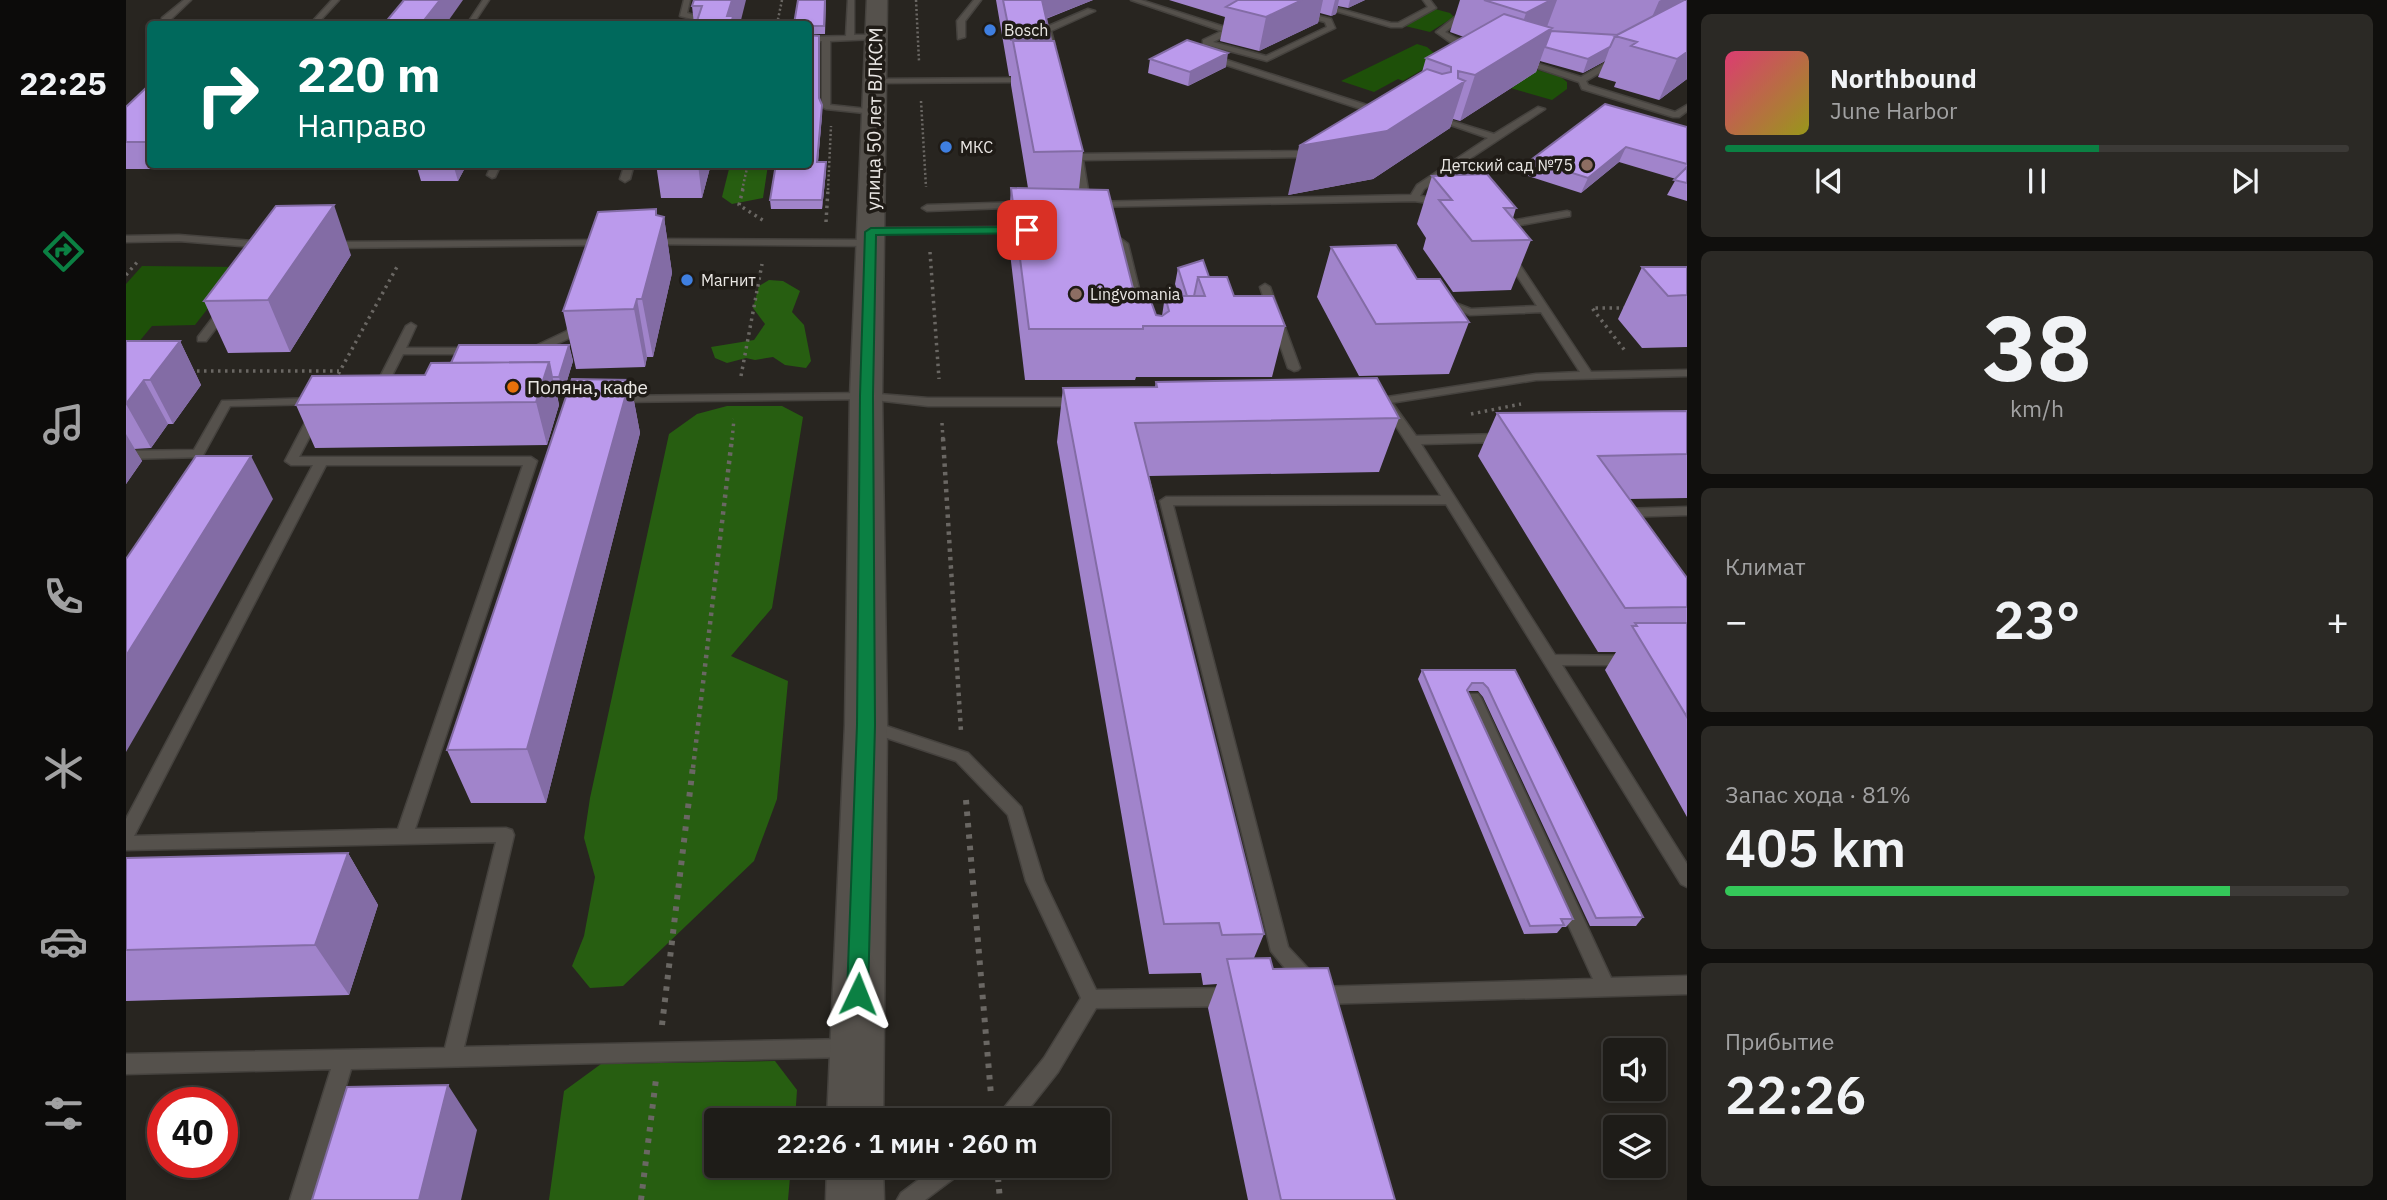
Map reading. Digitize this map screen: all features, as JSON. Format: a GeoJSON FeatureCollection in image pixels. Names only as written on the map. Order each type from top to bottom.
{"type":"FeatureCollection","features":[{"type":"Feature","properties":{"kind":"street","name":"улица 50 лет ВЛКСМ"},"geometry":{"type":"LineString","coordinates":[[855,1108],[866,725],[866,396],[877,0]]}},
{"type":"Feature","properties":{"kind":"street"},"geometry":{"type":"LineString","coordinates":[[855,1178],[855,1200]]}},
{"type":"Feature","properties":{"kind":"lane"},"geometry":{"type":"LineString","coordinates":[[165,20],[188,0]]}},
{"type":"Feature","properties":{"kind":"lane"},"geometry":{"type":"LineString","coordinates":[[316,21],[336,0]]}},
{"type":"Feature","properties":{"kind":"lane"},"geometry":{"type":"LineString","coordinates":[[472,21],[486,0]]}},
{"type":"Feature","properties":{"kind":"lane"},"geometry":{"type":"LineString","coordinates":[[687,0],[683,13],[708,21]]}},
{"type":"Feature","properties":{"kind":"lane"},"geometry":{"type":"LineString","coordinates":[[850,38],[851,0]]}},
{"type":"Feature","properties":{"kind":"lane"},"geometry":{"type":"LineString","coordinates":[[961,37],[961,21],[978,0]]}},
{"type":"Feature","properties":{"kind":"lane"},"geometry":{"type":"LineString","coordinates":[[1134,0],[1228,31],[1206,42],[1267,59],[1331,28],[1328,21],[1293,10]]}},
{"type":"Feature","properties":{"kind":"lane"},"geometry":{"type":"LineString","coordinates":[[1300,0],[1399,25],[1432,8],[1426,0]]}},
{"type":"Feature","properties":{"kind":"lane"},"geometry":{"type":"LineString","coordinates":[[1053,55],[1047,30],[1091,11]]}},
{"type":"Feature","properties":{"kind":"lane"},"geometry":{"type":"LineString","coordinates":[[1481,49],[1440,33],[1462,14],[1482,11]]}},
{"type":"Feature","properties":{"kind":"lane"},"geometry":{"type":"LineString","coordinates":[[812,39],[875,37]]}},
{"type":"Feature","properties":{"kind":"lane"},"geometry":{"type":"LineString","coordinates":[[826,38],[826,107],[832,109],[874,96],[1045,80]]}},
{"type":"Feature","properties":{"kind":"lane"},"geometry":{"type":"LineString","coordinates":[[1524,52],[1514,59],[1582,79],[1631,52]]}},
{"type":"Feature","properties":{"kind":"lane"},"geometry":{"type":"LineString","coordinates":[[1204,54],[1373,106],[1367,122]]}},
{"type":"Feature","properties":{"kind":"lane"},"geometry":{"type":"LineString","coordinates":[[1582,79],[1585,87],[1676,115],[1687,107]]}},
{"type":"Feature","properties":{"kind":"lane"},"geometry":{"type":"LineString","coordinates":[[1646,106],[1648,118]]}},
{"type":"Feature","properties":{"kind":"lane"},"geometry":{"type":"LineString","coordinates":[[1415,198],[1420,187],[1495,136],[1541,109]]}},
{"type":"Feature","properties":{"kind":"lane"},"geometry":{"type":"LineString","coordinates":[[1448,121],[1495,136]]}},
{"type":"Feature","properties":{"kind":"lane"},"geometry":{"type":"LineString","coordinates":[[1077,157],[1301,154],[1323,143]]}},
{"type":"Feature","properties":{"kind":"lane"},"geometry":{"type":"LineString","coordinates":[[1074,144],[1086,204]]}},
{"type":"Feature","properties":{"kind":"lane"},"geometry":{"type":"LineString","coordinates":[[492,175],[495,168]]}},
{"type":"Feature","properties":{"kind":"lane"},"geometry":{"type":"LineString","coordinates":[[625,179],[629,168]]}},
{"type":"Feature","properties":{"kind":"lane"},"geometry":{"type":"LineString","coordinates":[[1073,204],[1415,198],[1450,204]]}},
{"type":"Feature","properties":{"kind":"lane"},"geometry":{"type":"LineString","coordinates":[[926,208],[1033,205]]}},
{"type":"Feature","properties":{"kind":"lane"},"geometry":{"type":"LineString","coordinates":[[1498,239],[1491,227],[1567,214]]}},
{"type":"Feature","properties":{"kind":"lane"},"geometry":{"type":"LineString","coordinates":[[633,242],[767,242],[928,231],[1035,230]]}},
{"type":"Feature","properties":{"kind":"lane"},"geometry":{"type":"LineString","coordinates":[[1088,230],[1102,230],[1123,244],[1142,321],[1156,321]]}},
{"type":"Feature","properties":{"kind":"lane"},"geometry":{"type":"LineString","coordinates":[[126,239],[178,238],[271,246],[263,256]]}},
{"type":"Feature","properties":{"kind":"lane"},"geometry":{"type":"LineString","coordinates":[[322,245],[620,242]]}},
{"type":"Feature","properties":{"kind":"lane"},"geometry":{"type":"LineString","coordinates":[[1506,250],[1587,375]]}},
{"type":"Feature","properties":{"kind":"lane"},"geometry":{"type":"LineString","coordinates":[[1265,287],[1294,368]]}},
{"type":"Feature","properties":{"kind":"lane"},"geometry":{"type":"LineString","coordinates":[[202,339],[233,298]]}},
{"type":"Feature","properties":{"kind":"lane"},"geometry":{"type":"LineString","coordinates":[[1435,298],[1470,312],[1544,309]]}},
{"type":"Feature","properties":{"kind":"lane"},"geometry":{"type":"LineString","coordinates":[[523,351],[537,351],[572,333],[581,307]]}},
{"type":"Feature","properties":{"kind":"lane"},"geometry":{"type":"LineString","coordinates":[[1263,322],[1277,322]]}},
{"type":"Feature","properties":{"kind":"lane"},"geometry":{"type":"LineString","coordinates":[[387,401],[374,401],[411,326]]}},
{"type":"Feature","properties":{"kind":"lane"},"geometry":{"type":"LineString","coordinates":[[399,351],[482,351]]}},
{"type":"Feature","properties":{"kind":"lane"},"geometry":{"type":"LineString","coordinates":[[1358,402],[1386,402],[1536,377],[1687,373]]}},
{"type":"Feature","properties":{"kind":"lane"},"geometry":{"type":"LineString","coordinates":[[598,399],[866,396],[941,402],[1094,402]]}},
{"type":"Feature","properties":{"kind":"lane"},"geometry":{"type":"LineString","coordinates":[[126,455],[198,454],[226,403],[323,402],[291,461],[531,461],[404,836]]}},
{"type":"Feature","properties":{"kind":"lane"},"geometry":{"type":"LineString","coordinates":[[1386,402],[1413,440],[1687,879]]}},
{"type":"Feature","properties":{"kind":"lane"},"geometry":{"type":"LineString","coordinates":[[1413,440],[1522,437]]}},
{"type":"Feature","properties":{"kind":"lane"},"geometry":{"type":"LineString","coordinates":[[126,835],[321,462]]}},
{"type":"Feature","properties":{"kind":"lane"},"geometry":{"type":"LineString","coordinates":[[1322,1001],[1280,951],[1166,501],[1449,500]]}},
{"type":"Feature","properties":{"kind":"lane"},"geometry":{"type":"LineString","coordinates":[[1603,513],[1687,511]]}},
{"type":"Feature","properties":{"kind":"lane"},"geometry":{"type":"LineString","coordinates":[[1549,660],[1646,659]]}},
{"type":"Feature","properties":{"kind":"lane"},"geometry":{"type":"LineString","coordinates":[[1473,698],[1606,988]]}},
{"type":"Feature","properties":{"kind":"lane"},"geometry":{"type":"LineString","coordinates":[[866,725],[962,757],[1015,811],[1035,881],[1091,999]]}},
{"type":"Feature","properties":{"kind":"lane"},"geometry":{"type":"LineString","coordinates":[[126,843],[506,835],[452,1057]]}},
{"type":"Feature","properties":{"kind":"lane"},"geometry":{"type":"LineString","coordinates":[[1293,995],[1322,1001],[1687,985]]}},
{"type":"Feature","properties":{"kind":"lane"},"geometry":{"type":"LineString","coordinates":[[1091,999],[1253,996]]}},
{"type":"Feature","properties":{"kind":"lane"},"geometry":{"type":"LineString","coordinates":[[1004,1108],[1051,1065],[1091,999]]}},
{"type":"Feature","properties":{"kind":"lane"},"geometry":{"type":"LineString","coordinates":[[126,1064],[856,1048]]}},
{"type":"Feature","properties":{"kind":"lane"},"geometry":{"type":"LineString","coordinates":[[301,1200],[344,1059]]}},
{"type":"Feature","properties":{"kind":"lane"},"geometry":{"type":"LineString","coordinates":[[908,1200],[938,1178]]}},
{"type":"Feature","properties":{"kind":"path"},"geometry":{"type":"LineString","coordinates":[[778,21],[782,0]]}},
{"type":"Feature","properties":{"kind":"path"},"geometry":{"type":"LineString","coordinates":[[826,223],[832,109]]}},
{"type":"Feature","properties":{"kind":"path"},"geometry":{"type":"LineString","coordinates":[[640,1200],[737,397],[769,224],[739,205],[747,168]]}},
{"type":"Feature","properties":{"kind":"path"},"geometry":{"type":"LineString","coordinates":[[928,231],[962,757],[998,1108]]}},
{"type":"Feature","properties":{"kind":"path"},"geometry":{"type":"LineString","coordinates":[[323,402],[409,245]]}},
{"type":"Feature","properties":{"kind":"path"},"geometry":{"type":"LineString","coordinates":[[1631,358],[1592,308],[1633,307]]}},
{"type":"Feature","properties":{"kind":"path"},"geometry":{"type":"LineString","coordinates":[[178,371],[340,371]]}},
{"type":"Feature","properties":{"kind":"path"},"geometry":{"type":"LineString","coordinates":[[1467,414],[1531,402]]}},
{"type":"Feature","properties":{"kind":"path"},"geometry":{"type":"LineString","coordinates":[[998,1178],[1000,1200]]}},
{"type":"Feature","properties":{"kind":"green space"},"geometry":{"type":"Polygon","coordinates":[[[1435,9],[1450,13],[1454,17],[1430,32],[1405,26],[1435,9]]]}},
{"type":"Feature","properties":{"kind":"green space"},"geometry":{"type":"Polygon","coordinates":[[[1417,44],[1427,47],[1441,59],[1403,81],[1398,79],[1374,92],[1341,81],[1417,44]]]}},
{"type":"Feature","properties":{"kind":"green space"},"geometry":{"type":"Polygon","coordinates":[[[1474,51],[1561,77],[1567,82],[1567,89],[1552,100],[1437,67],[1474,51]]]}},
{"type":"Feature","properties":{"kind":"green space"},"geometry":{"type":"Polygon","coordinates":[[[729,168],[768,168],[763,198],[732,204],[722,197],[729,168]]]}},
{"type":"Feature","properties":{"kind":"green space"},"geometry":{"type":"Polygon","coordinates":[[[142,266],[240,267],[195,325],[152,326],[133,349],[126,349],[126,284],[142,266]]]}},
{"type":"Feature","properties":{"kind":"green space"},"geometry":{"type":"Polygon","coordinates":[[[769,280],[783,281],[800,291],[792,312],[804,325],[811,361],[806,368],[785,365],[773,357],[755,360],[746,358],[727,363],[715,358],[711,347],[754,340],[765,324],[753,308],[759,286],[769,280]]]}},
{"type":"Feature","properties":{"kind":"green space"},"geometry":{"type":"Polygon","coordinates":[[[727,406],[782,406],[803,417],[772,608],[731,656],[788,681],[777,799],[754,861],[623,986],[590,988],[572,966],[584,936],[595,877],[584,838],[590,798],[669,434],[697,414],[727,406]]]}},
{"type":"Feature","properties":{"kind":"green space"},"geometry":{"type":"Polygon","coordinates":[[[775,1061],[797,1090],[796,1108],[704,1108],[704,1178],[790,1178],[788,1200],[549,1200],[564,1091],[601,1064],[775,1061]]]}},
{"type":"Feature","properties":{"kind":"building"},"geometry":{"type":"Polygon","coordinates":[[[404,0],[440,0],[423,21],[386,21],[404,0]]]}},
{"type":"Feature","properties":{"kind":"building"},"geometry":{"type":"Polygon","coordinates":[[[694,0],[732,0],[727,16],[733,16],[732,21],[697,21],[702,6],[692,6],[694,0]]]}},
{"type":"Feature","properties":{"kind":"building"},"geometry":{"type":"Polygon","coordinates":[[[798,0],[825,0],[824,26],[812,26],[812,21],[794,21],[798,0]]]}},
{"type":"Feature","properties":{"kind":"building"},"geometry":{"type":"Polygon","coordinates":[[[1003,0],[1042,0],[1051,40],[1011,40],[1003,0]]]}},
{"type":"Feature","properties":{"kind":"building"},"geometry":{"type":"Polygon","coordinates":[[[1238,0],[1302,0],[1266,17],[1226,7],[1238,0]]]}},
{"type":"Feature","properties":{"kind":"building"},"geometry":{"type":"Polygon","coordinates":[[[1484,0],[1551,0],[1526,13],[1484,0]]]}},
{"type":"Feature","properties":{"kind":"building"},"geometry":{"type":"Polygon","coordinates":[[[1687,0],[1687,52],[1677,59],[1631,46],[1637,42],[1615,36],[1687,0]]]}},
{"type":"Feature","properties":{"kind":"building"},"geometry":{"type":"Polygon","coordinates":[[[1504,14],[1552,28],[1475,75],[1458,71],[1458,78],[1465,81],[1387,131],[1299,146],[1427,69],[1442,74],[1451,72],[1451,67],[1426,58],[1504,14]]]}},
{"type":"Feature","properties":{"kind":"building"},"geometry":{"type":"Polygon","coordinates":[[[1551,31],[1618,35],[1610,47],[1588,59],[1545,47],[1551,31]]]}},
{"type":"Feature","properties":{"kind":"building"},"geometry":{"type":"Polygon","coordinates":[[[812,35],[819,36],[819,98],[822,105],[817,162],[826,162],[822,200],[770,200],[775,168],[812,168],[812,35]]]}},
{"type":"Feature","properties":{"kind":"building"},"geometry":{"type":"Polygon","coordinates":[[[1187,40],[1228,53],[1190,72],[1150,59],[1187,40]]]}},
{"type":"Feature","properties":{"kind":"building"},"geometry":{"type":"Polygon","coordinates":[[[1013,41],[1054,41],[1083,151],[1034,152],[1013,41]]]}},
{"type":"Feature","properties":{"kind":"building"},"geometry":{"type":"Polygon","coordinates":[[[147,87],[147,142],[126,142],[126,107],[147,87]]]}},
{"type":"Feature","properties":{"kind":"building"},"geometry":{"type":"Polygon","coordinates":[[[1605,104],[1687,127],[1687,164],[1626,147],[1588,178],[1531,160],[1605,104]]]}},
{"type":"Feature","properties":{"kind":"building"},"geometry":{"type":"Polygon","coordinates":[[[1687,167],[1687,183],[1674,180],[1687,167]]]}},
{"type":"Feature","properties":{"kind":"building"},"geometry":{"type":"Polygon","coordinates":[[[1487,174],[1516,208],[1504,208],[1531,240],[1472,241],[1439,200],[1452,200],[1432,176],[1487,174]]]}},
{"type":"Feature","properties":{"kind":"building"},"geometry":{"type":"Polygon","coordinates":[[[1011,188],[1108,190],[1135,296],[1149,296],[1156,315],[1162,316],[1169,311],[1165,296],[1205,296],[1198,277],[1227,277],[1234,296],[1273,296],[1285,326],[1029,329],[1011,188]]]}},
{"type":"Feature","properties":{"kind":"building"},"geometry":{"type":"Polygon","coordinates":[[[334,205],[268,300],[204,301],[276,206],[334,205]]]}},
{"type":"Feature","properties":{"kind":"building"},"geometry":{"type":"Polygon","coordinates":[[[656,209],[656,215],[664,217],[642,299],[637,299],[634,309],[563,311],[598,212],[656,209]]]}},
{"type":"Feature","properties":{"kind":"building"},"geometry":{"type":"Polygon","coordinates":[[[1396,245],[1417,279],[1440,279],[1469,322],[1376,324],[1331,247],[1396,245]]]}},
{"type":"Feature","properties":{"kind":"building"},"geometry":{"type":"Polygon","coordinates":[[[1203,260],[1209,277],[1198,277],[1194,296],[1187,296],[1178,268],[1203,260]]]}},
{"type":"Feature","properties":{"kind":"building"},"geometry":{"type":"Polygon","coordinates":[[[1642,267],[1687,267],[1687,295],[1668,296],[1642,267]]]}},
{"type":"Feature","properties":{"kind":"building"},"geometry":{"type":"Polygon","coordinates":[[[126,341],[180,341],[150,380],[144,380],[126,404],[126,341]]]}},
{"type":"Feature","properties":{"kind":"building"},"geometry":{"type":"Polygon","coordinates":[[[459,345],[569,345],[559,377],[552,377],[549,362],[451,363],[459,345]]]}},
{"type":"Feature","properties":{"kind":"building"},"geometry":{"type":"Polygon","coordinates":[[[549,362],[536,402],[296,405],[312,376],[425,375],[431,363],[549,362]]]}},
{"type":"Feature","properties":{"kind":"building"},"geometry":{"type":"Polygon","coordinates":[[[1377,378],[1399,418],[1135,423],[1264,934],[1222,935],[1219,923],[1164,924],[1063,388],[1157,387],[1156,382],[1377,378]]]}},
{"type":"Feature","properties":{"kind":"building"},"geometry":{"type":"Polygon","coordinates":[[[572,379],[630,380],[527,749],[447,750],[572,379]]]}},
{"type":"Feature","properties":{"kind":"building"},"geometry":{"type":"Polygon","coordinates":[[[1687,411],[1687,454],[1598,456],[1687,578],[1687,607],[1625,608],[1497,413],[1687,411]]]}},
{"type":"Feature","properties":{"kind":"building"},"geometry":{"type":"Polygon","coordinates":[[[196,456],[251,456],[126,656],[126,559],[196,456]]]}},
{"type":"Feature","properties":{"kind":"building"},"geometry":{"type":"Polygon","coordinates":[[[1635,623],[1687,623],[1687,717],[1632,626],[1637,626],[1635,623]]]}},
{"type":"Feature","properties":{"kind":"building"},"geometry":{"type":"Polygon","coordinates":[[[1422,670],[1515,670],[1643,917],[1596,918],[1488,688],[1483,683],[1472,683],[1467,690],[1573,919],[1561,919],[1564,925],[1530,926],[1422,670]]]}},
{"type":"Feature","properties":{"kind":"building"},"geometry":{"type":"Polygon","coordinates":[[[348,853],[315,945],[126,950],[126,858],[348,853]]]}},
{"type":"Feature","properties":{"kind":"building"},"geometry":{"type":"Polygon","coordinates":[[[1270,958],[1273,969],[1328,968],[1395,1200],[1281,1200],[1227,959],[1270,958]]]}},
{"type":"Feature","properties":{"kind":"building"},"geometry":{"type":"Polygon","coordinates":[[[448,1085],[419,1200],[312,1200],[347,1087],[448,1085]]]}},
{"type":"Feature","properties":{"kind":"place","name":"Bosch"},"geometry":{"type":"Point","coordinates":[990,30]}},
{"type":"Feature","properties":{"kind":"place","name":"МКС"},"geometry":{"type":"Point","coordinates":[946,147]}},
{"type":"Feature","properties":{"kind":"place","name":"Детский сад №75"},"geometry":{"type":"Point","coordinates":[1587,165]}},
{"type":"Feature","properties":{"kind":"place","name":"Магнит"},"geometry":{"type":"Point","coordinates":[687,280]}},
{"type":"Feature","properties":{"kind":"place","name":"Lingvomania"},"geometry":{"type":"Point","coordinates":[1076,294]}},
{"type":"Feature","properties":{"kind":"place","name":"Поляна, кафе"},"geometry":{"type":"Point","coordinates":[513,387]}},
{"type":"Feature","properties":{"kind":"route"},"geometry":{"type":"LineString","coordinates":[[858,994],[866,725],[866,396],[871,232],[1027,230]]}}]}
